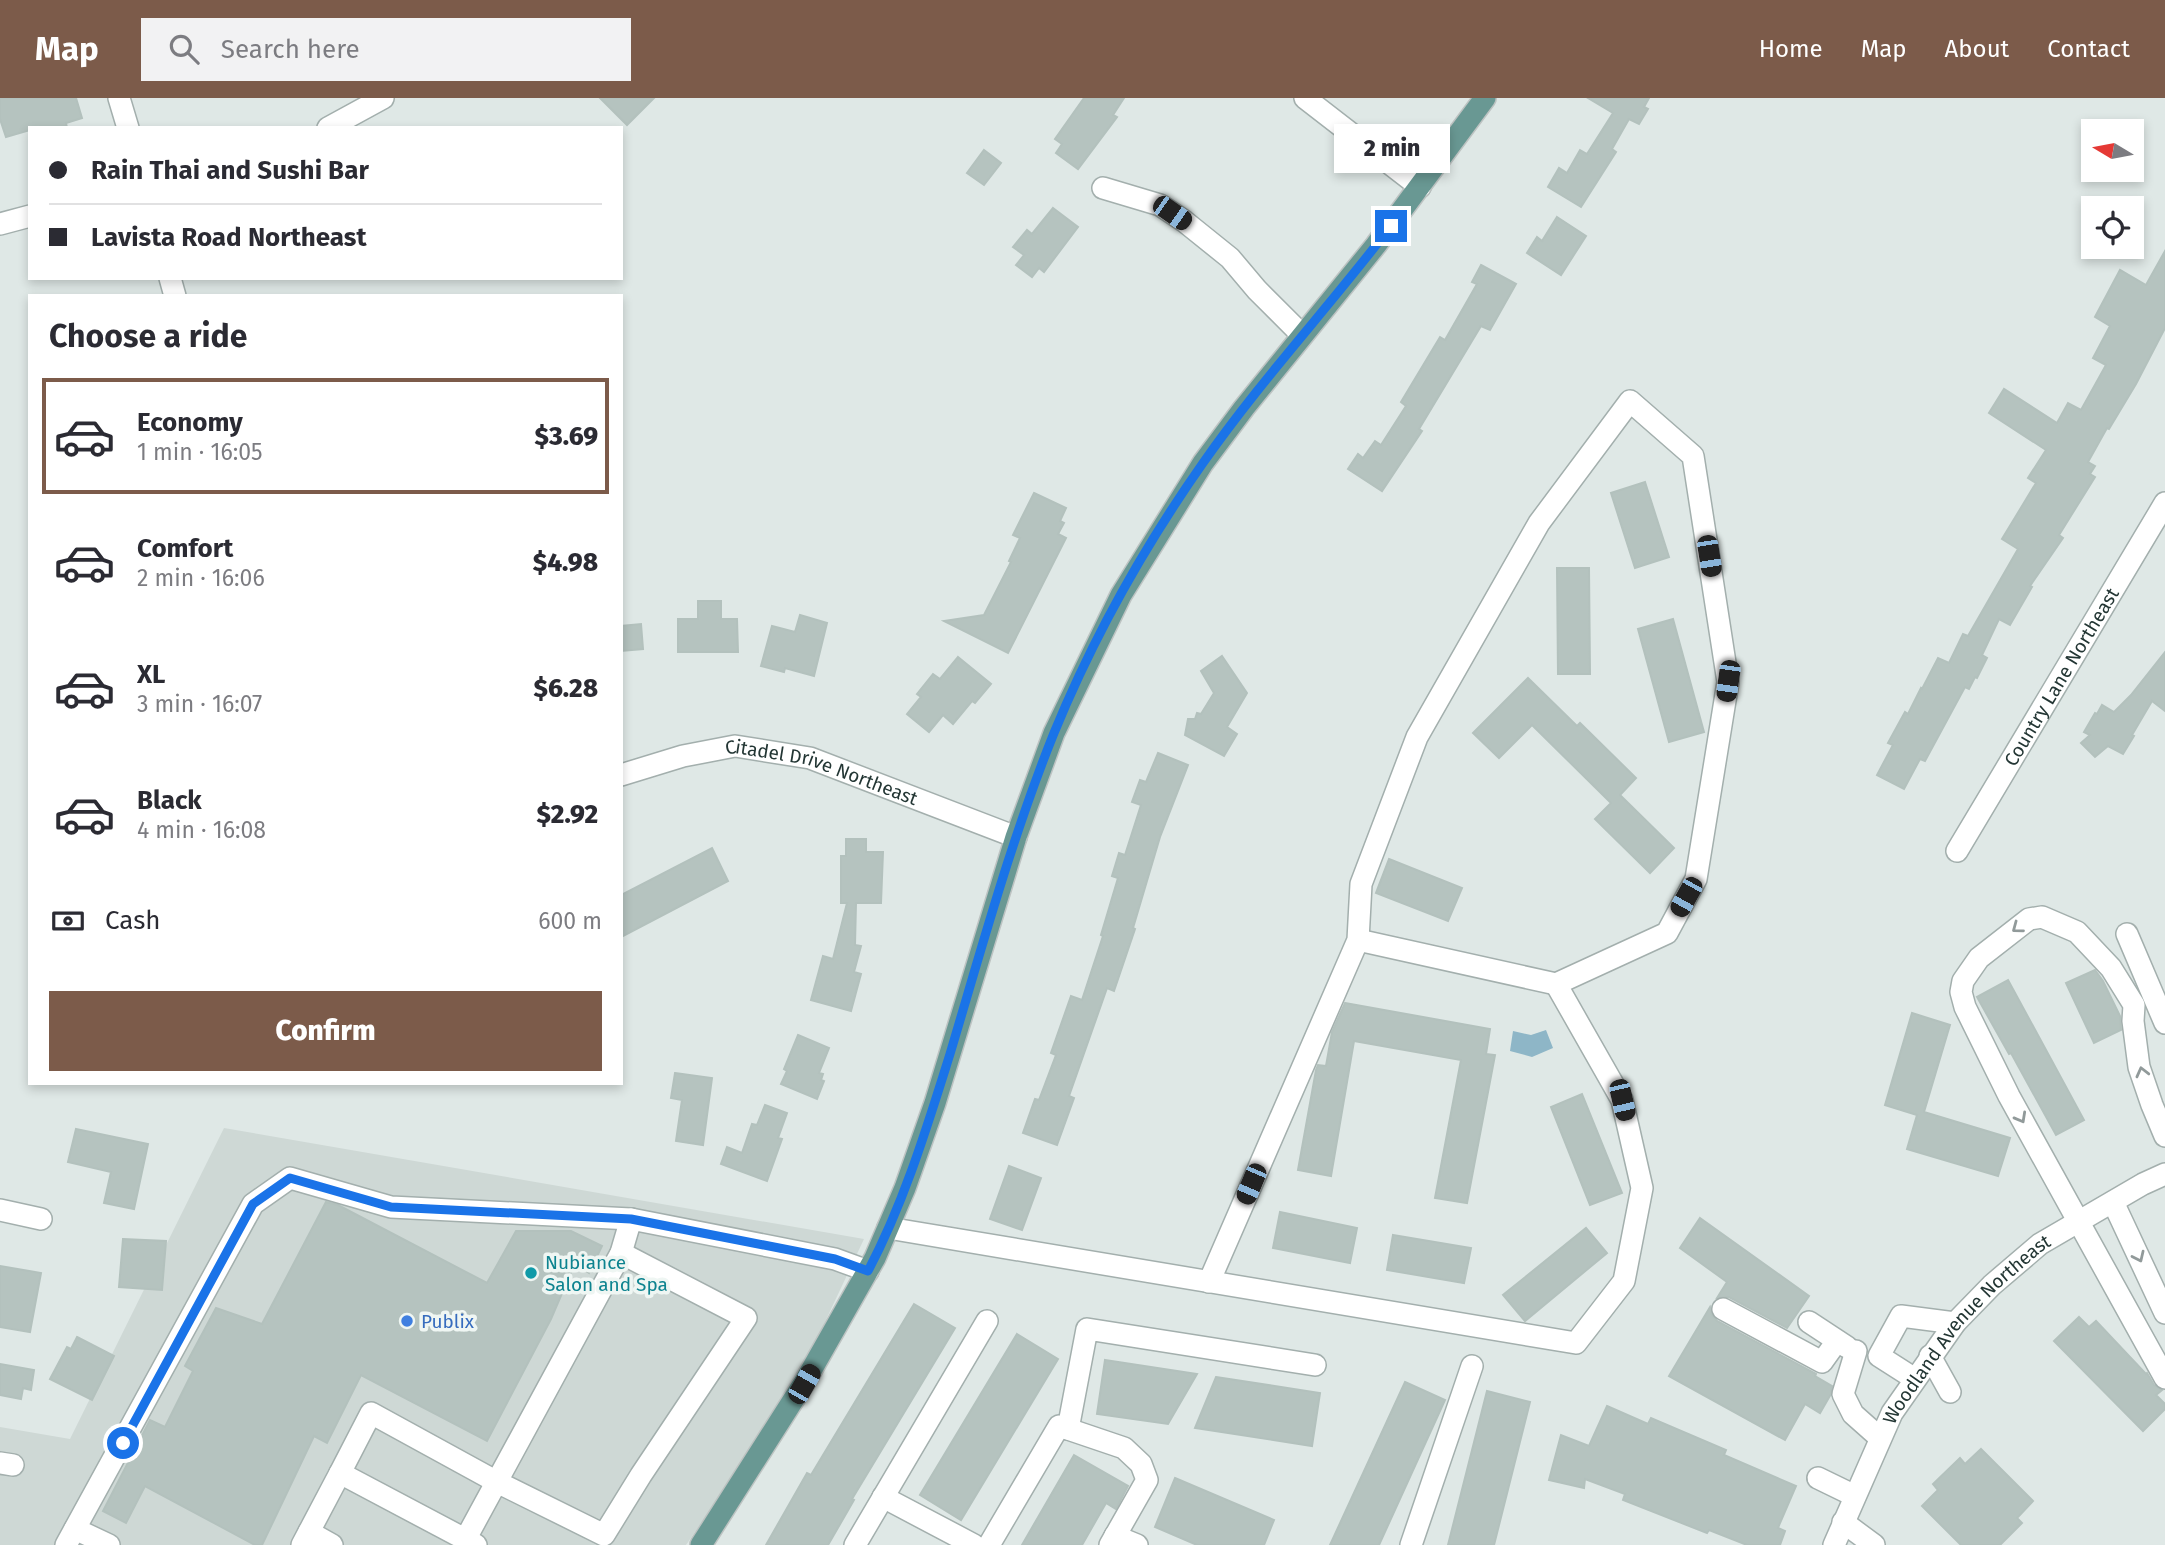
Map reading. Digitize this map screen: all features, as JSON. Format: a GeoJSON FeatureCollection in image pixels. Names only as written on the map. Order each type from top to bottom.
{"type":"FeatureCollection","features":[{"type":"Feature","properties":{"kind":"main road"},"geometry":{"type":"LineString","coordinates":[[701,1545],[804,1384],[868,1271],[888,1228],[905,1188],[934,1103],[1016,837],[1054,733],[1121,594],[1203,463],[1376,245],[1485,98]]}},
{"type":"Feature","properties":{"kind":"street"},"geometry":{"type":"LineString","coordinates":[[119,98],[127,126]]}},
{"type":"Feature","properties":{"kind":"street"},"geometry":{"type":"LineString","coordinates":[[332,126],[383,98]]}},
{"type":"Feature","properties":{"kind":"street"},"geometry":{"type":"LineString","coordinates":[[1305,98],[1420,187]]}},
{"type":"Feature","properties":{"kind":"street"},"geometry":{"type":"LineString","coordinates":[[1103,188],[1160,205],[1184,221],[1230,258],[1256,289],[1302,335]]}},
{"type":"Feature","properties":{"kind":"street"},"geometry":{"type":"LineString","coordinates":[[0,224],[28,217]]}},
{"type":"Feature","properties":{"kind":"street"},"geometry":{"type":"LineString","coordinates":[[1209,1282],[1357,940],[1361,884],[1418,737],[1539,523],[1630,401],[1693,456],[1728,681],[1696,879],[1667,933],[1617,954],[1556,985],[1357,940]]}},
{"type":"Feature","properties":{"kind":"street","name":"Country Lane Northeast"},"geometry":{"type":"LineString","coordinates":[[1957,850],[2165,503]]}},
{"type":"Feature","properties":{"kind":"street","name":"Citadel Drive Northeast"},"geometry":{"type":"LineString","coordinates":[[623,774],[658,763],[735,746],[810,758],[1016,837]]}},
{"type":"Feature","properties":{"kind":"street"},"geometry":{"type":"LineString","coordinates":[[2165,1136],[2139,1067],[2133,1021],[2134,1005],[2111,968],[2077,932],[2042,917],[2029,919],[1979,958],[1963,981],[1961,992],[1965,1007],[2009,1097],[2165,1378]]}},
{"type":"Feature","properties":{"kind":"street"},"geometry":{"type":"LineString","coordinates":[[2127,934],[2165,1023]]}},
{"type":"Feature","properties":{"kind":"street"},"geometry":{"type":"LineString","coordinates":[[888,1228],[1576,1343],[1624,1281],[1642,1188],[1622,1100],[1556,985]]}},
{"type":"Feature","properties":{"kind":"street","name":"Woodland Avenue Northeast"},"geometry":{"type":"LineString","coordinates":[[1834,1545],[1892,1413],[1955,1322],[1992,1285],[2040,1244],[2165,1174]]}},
{"type":"Feature","properties":{"kind":"street"},"geometry":{"type":"LineString","coordinates":[[110,1545],[71,1537],[253,1204],[290,1178],[391,1207],[631,1219],[835,1259],[868,1271]]}},
{"type":"Feature","properties":{"kind":"street"},"geometry":{"type":"LineString","coordinates":[[2113,1202],[2165,1313]]}},
{"type":"Feature","properties":{"kind":"street"},"geometry":{"type":"LineString","coordinates":[[0,1210],[41,1219]]}},
{"type":"Feature","properties":{"kind":"street"},"geometry":{"type":"LineString","coordinates":[[340,1473],[471,1542],[498,1482],[621,1253],[631,1219]]}},
{"type":"Feature","properties":{"kind":"street"},"geometry":{"type":"LineString","coordinates":[[332,1545],[305,1539],[371,1413],[498,1482],[604,1535],[640,1475],[746,1318],[621,1253]]}},
{"type":"Feature","properties":{"kind":"street"},"geometry":{"type":"LineString","coordinates":[[1723,1309],[1822,1362],[1836,1341]]}},
{"type":"Feature","properties":{"kind":"street"},"geometry":{"type":"LineString","coordinates":[[1879,1356],[1901,1316],[1955,1322]]}},
{"type":"Feature","properties":{"kind":"street"},"geometry":{"type":"LineString","coordinates":[[855,1545],[988,1321]]}},
{"type":"Feature","properties":{"kind":"street"},"geometry":{"type":"LineString","coordinates":[[1809,1322],[1856,1352],[1879,1356],[1915,1379]]}},
{"type":"Feature","properties":{"kind":"street"},"geometry":{"type":"LineString","coordinates":[[1068,1429],[1087,1329],[1315,1365]]}},
{"type":"Feature","properties":{"kind":"street"},"geometry":{"type":"LineString","coordinates":[[1856,1352],[1843,1394],[1853,1414],[1880,1438]]}},
{"type":"Feature","properties":{"kind":"street"},"geometry":{"type":"LineString","coordinates":[[1930,1356],[1950,1392]]}},
{"type":"Feature","properties":{"kind":"street"},"geometry":{"type":"LineString","coordinates":[[1411,1545],[1472,1366]]}},
{"type":"Feature","properties":{"kind":"street"},"geometry":{"type":"LineString","coordinates":[[989,1545],[1059,1426],[1124,1448],[1141,1464],[1147,1480],[1113,1541],[1137,1545]]}},
{"type":"Feature","properties":{"kind":"street"},"geometry":{"type":"LineString","coordinates":[[1818,1478],[1855,1496]]}},
{"type":"Feature","properties":{"kind":"street"},"geometry":{"type":"LineString","coordinates":[[883,1497],[974,1545]]}},
{"type":"Feature","properties":{"kind":"street"},"geometry":{"type":"LineString","coordinates":[[1843,1522],[1874,1545]]}},
{"type":"Feature","properties":{"kind":"shaded area"},"geometry":{"type":"Polygon","coordinates":[[[224,1128],[864,1239],[793,1390],[686,1545],[0,1545],[0,1427],[70,1439],[224,1128]]]}},
{"type":"Feature","properties":{"kind":"water"},"geometry":{"type":"Polygon","coordinates":[[[1546,1030],[1553,1048],[1532,1057],[1510,1051],[1513,1031],[1531,1035],[1546,1030]]]}},
{"type":"Feature","properties":{"kind":"building"},"geometry":{"type":"Polygon","coordinates":[[[0,98],[76,98],[82,118],[66,123],[67,126],[28,126],[28,131],[6,137],[0,119],[0,98]]]}},
{"type":"Feature","properties":{"kind":"building"},"geometry":{"type":"Polygon","coordinates":[[[600,98],[654,98],[627,125],[600,98]]]}},
{"type":"Feature","properties":{"kind":"building"},"geometry":{"type":"Polygon","coordinates":[[[1084,98],[1124,98],[1113,115],[1117,117],[1078,169],[1056,153],[1062,144],[1055,139],[1084,98]]]}},
{"type":"Feature","properties":{"kind":"building"},"geometry":{"type":"Polygon","coordinates":[[[1588,98],[1649,98],[1644,107],[1648,109],[1639,124],[1629,119],[1612,149],[1616,152],[1581,207],[1548,187],[1559,168],[1567,173],[1580,150],[1587,154],[1613,113],[1588,98]]]}},
{"type":"Feature","properties":{"kind":"building"},"geometry":{"type":"Polygon","coordinates":[[[984,150],[1001,163],[984,185],[967,173],[984,150]]]}},
{"type":"Feature","properties":{"kind":"building"},"geometry":{"type":"Polygon","coordinates":[[[1053,208],[1078,227],[1044,272],[1039,268],[1032,277],[1016,265],[1024,255],[1013,247],[1027,230],[1032,234],[1053,208]]]}},
{"type":"Feature","properties":{"kind":"building"},"geometry":{"type":"Polygon","coordinates":[[[1557,217],[1586,236],[1561,275],[1527,253],[1537,237],[1542,241],[1557,217]]]}},
{"type":"Feature","properties":{"kind":"building"},"geometry":{"type":"Polygon","coordinates":[[[2165,251],[2165,328],[2136,384],[2088,462],[2095,466],[2090,474],[2095,477],[2059,535],[2063,538],[2030,586],[2032,587],[2010,625],[1999,619],[1982,655],[1987,658],[1977,678],[1975,677],[1969,689],[1965,687],[1925,761],[1920,759],[1904,789],[1877,775],[1893,745],[1888,743],[1905,712],[1908,714],[1938,658],[1949,663],[1963,634],[1968,636],[2018,549],[2002,539],[2036,483],[2028,478],[2046,450],[1989,413],[2004,389],[2057,423],[2068,403],[2081,410],[2106,365],[2093,358],[2110,326],[2095,317],[2120,270],[2146,285],[2165,251]]]}},
{"type":"Feature","properties":{"kind":"building"},"geometry":{"type":"Polygon","coordinates":[[[1481,265],[1516,284],[1490,330],[1481,326],[1419,429],[1422,431],[1382,491],[1348,469],[1358,454],[1363,458],[1375,441],[1381,445],[1406,406],[1401,402],[1440,337],[1445,340],[1477,284],[1472,282],[1481,265]]]}},
{"type":"Feature","properties":{"kind":"building"},"geometry":{"type":"Polygon","coordinates":[[[1645,482],[1669,557],[1635,568],[1611,493],[1645,482]]]}},
{"type":"Feature","properties":{"kind":"building"},"geometry":{"type":"Polygon","coordinates":[[[1034,493],[1066,508],[1060,521],[1064,523],[1058,534],[1066,538],[1008,653],[944,621],[984,615],[1011,562],[1009,561],[1020,538],[1013,535],[1034,493]]]}},
{"type":"Feature","properties":{"kind":"building"},"geometry":{"type":"Polygon","coordinates":[[[1557,568],[1589,568],[1590,674],[1558,674],[1557,568]]]}},
{"type":"Feature","properties":{"kind":"building"},"geometry":{"type":"Polygon","coordinates":[[[698,601],[721,601],[721,619],[737,619],[738,652],[678,652],[678,619],[698,619],[698,601]]]}},
{"type":"Feature","properties":{"kind":"building"},"geometry":{"type":"Polygon","coordinates":[[[800,615],[827,623],[814,676],[785,668],[784,672],[761,666],[772,626],[795,632],[800,615]]]}},
{"type":"Feature","properties":{"kind":"building"},"geometry":{"type":"Polygon","coordinates":[[[1673,619],[1704,732],[1669,742],[1638,629],[1673,619]]]}},
{"type":"Feature","properties":{"kind":"building"},"geometry":{"type":"Polygon","coordinates":[[[641,624],[643,649],[623,651],[623,626],[641,624]]]}},
{"type":"Feature","properties":{"kind":"building"},"geometry":{"type":"Polygon","coordinates":[[[2165,652],[2165,711],[2152,701],[2123,754],[2108,746],[2095,757],[2081,743],[2090,735],[2084,732],[2095,713],[2097,714],[2102,705],[2114,712],[2165,652]]]}},
{"type":"Feature","properties":{"kind":"building"},"geometry":{"type":"Polygon","coordinates":[[[1222,656],[1247,693],[1227,727],[1237,734],[1224,756],[1185,735],[1188,719],[1195,719],[1197,713],[1201,714],[1214,693],[1201,671],[1222,656]]]}},
{"type":"Feature","properties":{"kind":"building"},"geometry":{"type":"Polygon","coordinates":[[[958,657],[991,684],[953,724],[943,715],[929,732],[907,714],[921,697],[917,694],[933,674],[940,679],[958,657]]]}},
{"type":"Feature","properties":{"kind":"building"},"geometry":{"type":"Polygon","coordinates":[[[1528,678],[1577,726],[1580,723],[1636,778],[1620,795],[1674,848],[1650,873],[1595,819],[1611,803],[1532,725],[1499,758],[1473,733],[1528,678]]]}},
{"type":"Feature","properties":{"kind":"building"},"geometry":{"type":"Polygon","coordinates":[[[1158,753],[1188,765],[1160,837],[1133,928],[1135,929],[1114,991],[1107,988],[1069,1096],[1074,1098],[1057,1145],[1023,1133],[1035,1099],[1039,1100],[1056,1055],[1051,1053],[1071,996],[1082,1000],[1118,878],[1112,876],[1119,853],[1125,855],[1141,805],[1132,802],[1140,780],[1146,782],[1158,753]]]}},
{"type":"Feature","properties":{"kind":"building"},"geometry":{"type":"Polygon","coordinates":[[[846,839],[866,839],[866,852],[883,852],[881,903],[856,903],[855,945],[861,946],[854,972],[861,974],[851,1011],[811,1000],[823,956],[833,959],[847,903],[841,903],[841,856],[846,856],[846,839]]]}},
{"type":"Feature","properties":{"kind":"building"},"geometry":{"type":"Polygon","coordinates":[[[712,848],[728,881],[623,936],[623,894],[712,848]]]}},
{"type":"Feature","properties":{"kind":"building"},"geometry":{"type":"Polygon","coordinates":[[[1389,859],[1462,888],[1448,921],[1376,893],[1389,859]]]}},
{"type":"Feature","properties":{"kind":"building"},"geometry":{"type":"Polygon","coordinates":[[[2095,970],[2120,1016],[2121,1030],[2094,1043],[2066,983],[2095,970]]]}},
{"type":"Feature","properties":{"kind":"building"},"geometry":{"type":"Polygon","coordinates":[[[2008,980],[2084,1120],[2056,1135],[1977,997],[2008,980]]]}},
{"type":"Feature","properties":{"kind":"building"},"geometry":{"type":"Polygon","coordinates":[[[1345,1003],[1490,1029],[1486,1054],[1495,1055],[1467,1203],[1435,1198],[1461,1060],[1354,1041],[1331,1176],[1298,1170],[1316,1070],[1318,1065],[1326,1066],[1332,1032],[1345,1003]]]}},
{"type":"Feature","properties":{"kind":"building"},"geometry":{"type":"Polygon","coordinates":[[[1912,1013],[1950,1025],[1924,1112],[2010,1138],[1998,1176],[1907,1149],[1917,1115],[1885,1105],[1912,1013]]]}},
{"type":"Feature","properties":{"kind":"building"},"geometry":{"type":"Polygon","coordinates":[[[798,1035],[829,1048],[819,1073],[823,1074],[821,1080],[824,1081],[817,1099],[781,1084],[798,1035]]]}},
{"type":"Feature","properties":{"kind":"building"},"geometry":{"type":"Polygon","coordinates":[[[675,1073],[712,1078],[703,1145],[676,1141],[682,1100],[671,1098],[675,1073]]]}},
{"type":"Feature","properties":{"kind":"building"},"geometry":{"type":"Polygon","coordinates":[[[1582,1094],[1622,1193],[1590,1205],[1551,1107],[1582,1094]]]}},
{"type":"Feature","properties":{"kind":"building"},"geometry":{"type":"Polygon","coordinates":[[[765,1105],[787,1113],[778,1138],[782,1139],[767,1181],[721,1164],[727,1147],[742,1153],[752,1124],[757,1125],[765,1105]]]}},
{"type":"Feature","properties":{"kind":"building"},"geometry":{"type":"Polygon","coordinates":[[[76,1129],[148,1144],[134,1209],[104,1203],[111,1172],[68,1162],[76,1129]]]}},
{"type":"Feature","properties":{"kind":"building"},"geometry":{"type":"Polygon","coordinates":[[[1009,1166],[1041,1178],[1022,1230],[990,1219],[1009,1166]]]}},
{"type":"Feature","properties":{"kind":"building"},"geometry":{"type":"Polygon","coordinates":[[[326,1202],[338,1205],[487,1283],[516,1231],[571,1231],[602,1246],[589,1273],[575,1263],[551,1319],[487,1441],[361,1375],[327,1443],[314,1436],[262,1545],[255,1545],[145,1486],[126,1523],[103,1511],[150,1420],[165,1427],[193,1371],[185,1366],[216,1308],[262,1324],[326,1202]]]}},
{"type":"Feature","properties":{"kind":"building"},"geometry":{"type":"Polygon","coordinates":[[[1280,1212],[1357,1228],[1350,1263],[1273,1248],[1280,1212]]]}},
{"type":"Feature","properties":{"kind":"building"},"geometry":{"type":"Polygon","coordinates":[[[1700,1218],[1809,1296],[1787,1328],[1729,1297],[1717,1298],[1727,1282],[1680,1248],[1700,1218]]]}},
{"type":"Feature","properties":{"kind":"building"},"geometry":{"type":"Polygon","coordinates":[[[1586,1228],[1607,1253],[1525,1321],[1503,1295],[1586,1228]]]}},
{"type":"Feature","properties":{"kind":"building"},"geometry":{"type":"Polygon","coordinates":[[[1393,1235],[1471,1248],[1464,1283],[1387,1270],[1393,1235]]]}},
{"type":"Feature","properties":{"kind":"building"},"geometry":{"type":"Polygon","coordinates":[[[123,1239],[166,1241],[162,1290],[119,1287],[123,1239]]]}},
{"type":"Feature","properties":{"kind":"building"},"geometry":{"type":"Polygon","coordinates":[[[0,1266],[41,1273],[30,1332],[0,1327],[0,1266]]]}},
{"type":"Feature","properties":{"kind":"building"},"geometry":{"type":"Polygon","coordinates":[[[914,1304],[955,1328],[852,1499],[854,1500],[828,1545],[766,1545],[807,1473],[811,1475],[914,1304]]]}},
{"type":"Feature","properties":{"kind":"building"},"geometry":{"type":"Polygon","coordinates":[[[1710,1307],[1717,1321],[1816,1374],[1815,1376],[1832,1386],[1831,1394],[1820,1413],[1805,1404],[1785,1440],[1669,1376],[1710,1307]]]}},
{"type":"Feature","properties":{"kind":"building"},"geometry":{"type":"Polygon","coordinates":[[[2079,1317],[2089,1327],[2096,1321],[2147,1373],[2154,1385],[2162,1390],[2156,1395],[2165,1404],[2165,1409],[2143,1431],[2054,1341],[2079,1317]]]}},
{"type":"Feature","properties":{"kind":"building"},"geometry":{"type":"Polygon","coordinates":[[[1017,1334],[1058,1359],[961,1520],[920,1495],[1017,1334]]]}},
{"type":"Feature","properties":{"kind":"building"},"geometry":{"type":"Polygon","coordinates":[[[77,1337],[114,1356],[92,1400],[50,1379],[67,1347],[71,1349],[77,1337]]]}},
{"type":"Feature","properties":{"kind":"building"},"geometry":{"type":"Polygon","coordinates":[[[1105,1360],[1197,1374],[1168,1424],[1097,1414],[1105,1360]]]}},
{"type":"Feature","properties":{"kind":"building"},"geometry":{"type":"Polygon","coordinates":[[[0,1364],[34,1370],[31,1390],[23,1388],[21,1399],[0,1395],[0,1364]]]}},
{"type":"Feature","properties":{"kind":"building"},"geometry":{"type":"Polygon","coordinates":[[[1216,1377],[1320,1393],[1312,1446],[1195,1428],[1216,1377]]]}},
{"type":"Feature","properties":{"kind":"building"},"geometry":{"type":"Polygon","coordinates":[[[1405,1382],[1445,1400],[1379,1545],[1330,1545],[1405,1382]]]}},
{"type":"Feature","properties":{"kind":"building"},"geometry":{"type":"Polygon","coordinates":[[[1487,1391],[1530,1402],[1494,1545],[1448,1545],[1487,1391]]]}},
{"type":"Feature","properties":{"kind":"building"},"geometry":{"type":"Polygon","coordinates":[[[1607,1406],[1648,1424],[1651,1418],[1726,1450],[1724,1455],[1796,1486],[1778,1528],[1785,1531],[1780,1545],[1747,1545],[1709,1530],[1707,1533],[1623,1500],[1625,1494],[1585,1479],[1584,1488],[1549,1480],[1561,1435],[1589,1446],[1607,1406]]]}},
{"type":"Feature","properties":{"kind":"building"},"geometry":{"type":"Polygon","coordinates":[[[1981,1449],[2033,1501],[2017,1518],[2022,1523],[2000,1545],[1961,1545],[1922,1506],[1938,1490],[1933,1484],[1960,1458],[1965,1464],[1981,1449]]]}},
{"type":"Feature","properties":{"kind":"building"},"geometry":{"type":"Polygon","coordinates":[[[1074,1455],[1128,1486],[1116,1509],[1106,1503],[1082,1545],[1022,1545],[1074,1455]]]}},
{"type":"Feature","properties":{"kind":"building"},"geometry":{"type":"Polygon","coordinates":[[[1175,1478],[1274,1520],[1264,1545],[1197,1545],[1155,1527],[1175,1478]]]}},
{"type":"Feature","properties":{"kind":"place","name":"Nubiance Salon and Spa"},"geometry":{"type":"Point","coordinates":[531,1273]}},
{"type":"Feature","properties":{"kind":"place","name":"Publix"},"geometry":{"type":"Point","coordinates":[407,1321]}},
{"type":"Feature","properties":{"kind":"route"},"geometry":{"type":"LineString","coordinates":[[123,1443],[253,1204],[290,1178],[391,1207],[631,1219],[835,1259],[868,1271],[905,1188],[1016,837],[1054,733],[1121,594],[1203,463],[1391,226]]}}]}
